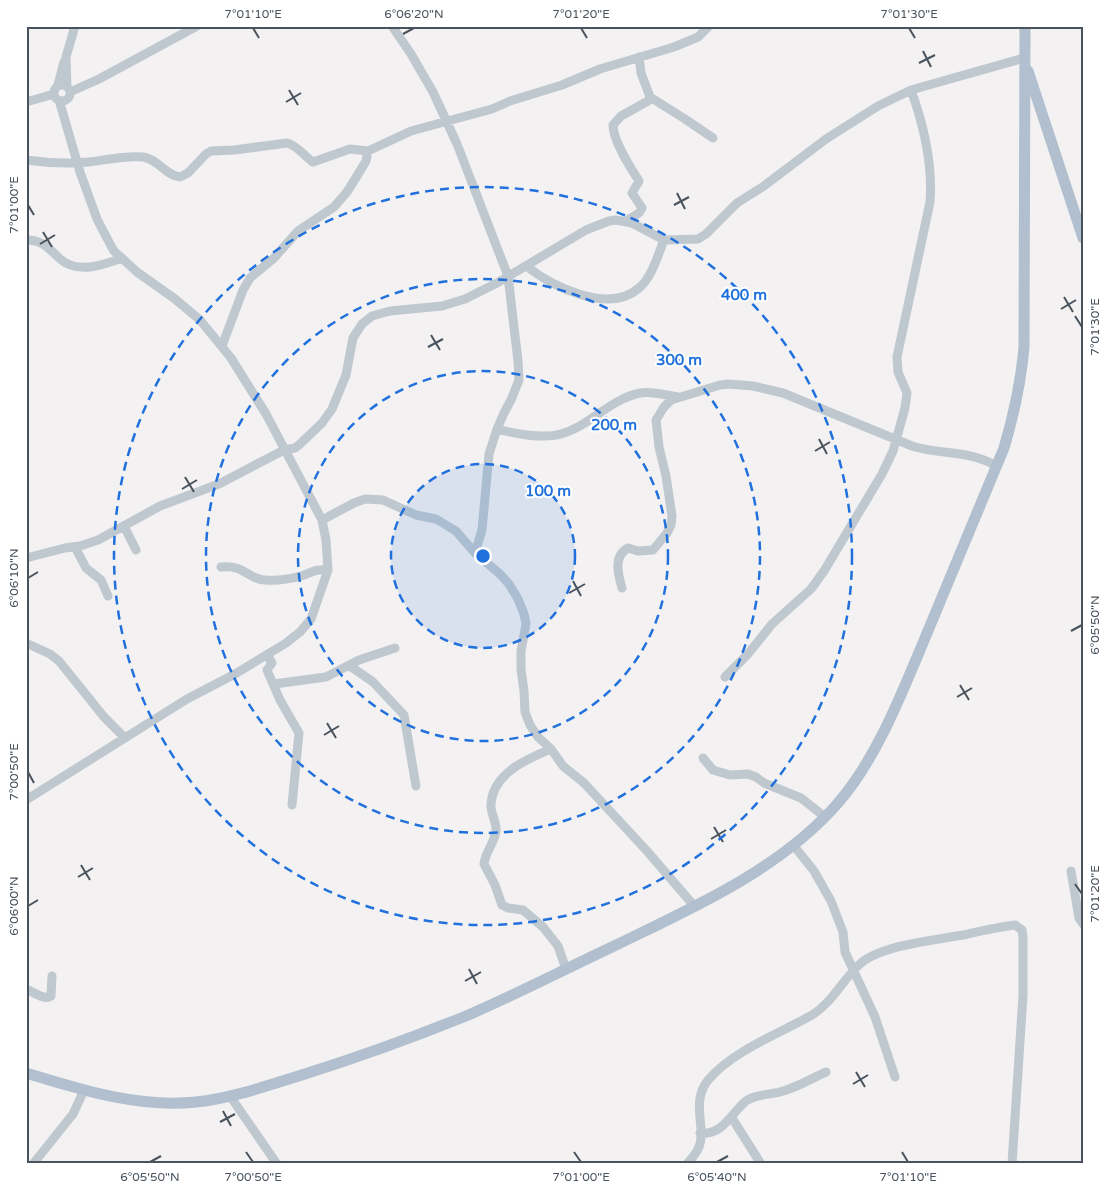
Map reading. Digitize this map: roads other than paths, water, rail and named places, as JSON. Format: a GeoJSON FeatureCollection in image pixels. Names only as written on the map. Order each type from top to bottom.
{"type":"FeatureCollection","features":[{"type":"Feature","properties":{"kind":"main road"},"geometry":{"type":"LineString","coordinates":[[26,1073],[84,1090],[123,1099],[159,1104],[198,1102],[230,1096],[356,1058],[468,1015],[695,907],[774,860],[794,846],[825,817],[851,787],[896,705],[996,466],[1014,414],[1021,381],[1024,347],[1025,26]]}},
{"type":"Feature","properties":{"kind":"main road"},"geometry":{"type":"LineString","coordinates":[[1025,61],[1083,238]]}},
{"type":"Feature","properties":{"kind":"street"},"geometry":{"type":"LineString","coordinates":[[26,800],[124,737],[187,699],[235,674],[292,639],[311,618],[328,570],[326,540],[322,520],[266,414],[222,346],[200,320],[137,272],[114,251],[97,219],[77,162],[65,118],[63,93],[66,57],[75,26]]}},
{"type":"Feature","properties":{"kind":"street"},"geometry":{"type":"LineString","coordinates":[[26,102],[63,93],[100,79],[197,26]]}},
{"type":"Feature","properties":{"kind":"street"},"geometry":{"type":"LineString","coordinates":[[392,26],[429,84],[457,144],[508,276],[519,380],[497,429],[489,454],[482,530],[475,553]]}},
{"type":"Feature","properties":{"kind":"street"},"geometry":{"type":"LineString","coordinates":[[26,160],[55,164],[99,161],[122,156],[145,158],[151,159],[170,173],[180,177],[188,173],[211,151],[256,148],[287,143],[299,149],[313,162],[350,149],[368,151],[399,135],[492,109],[510,101],[562,85],[600,68],[685,44],[698,37],[709,26]]}},
{"type":"Feature","properties":{"kind":"street"},"geometry":{"type":"LineString","coordinates":[[639,57],[641,73],[650,97],[713,138]]}},
{"type":"Feature","properties":{"kind":"street"},"geometry":{"type":"LineString","coordinates":[[26,558],[98,540],[160,506],[219,484],[284,450],[295,448],[317,428],[332,409],[346,375],[352,338],[359,328],[372,316],[390,311],[430,308],[475,295],[593,227],[608,222],[626,221],[644,228],[664,240],[693,241],[703,237],[738,203],[764,186],[826,139],[883,104],[911,90],[1025,61]]}},
{"type":"Feature","properties":{"kind":"street"},"geometry":{"type":"LineString","coordinates":[[725,677],[748,654],[772,624],[811,589],[824,571],[882,474],[893,451],[905,408],[907,393],[898,372],[896,357],[930,202],[932,183],[924,131],[911,90]]}},
{"type":"Feature","properties":{"kind":"street"},"geometry":{"type":"LineString","coordinates":[[626,221],[639,213],[642,208],[632,193],[639,181],[616,140],[613,125],[621,116],[648,101],[650,97]]}},
{"type":"Feature","properties":{"kind":"street"},"geometry":{"type":"LineString","coordinates":[[222,346],[250,278],[274,258],[298,231],[334,207],[347,192],[357,176],[366,160],[368,151]]}},
{"type":"Feature","properties":{"kind":"street"},"geometry":{"type":"LineString","coordinates":[[26,240],[36,240],[43,243],[59,259],[67,264],[79,267],[95,268],[122,258]]}},
{"type":"Feature","properties":{"kind":"street"},"geometry":{"type":"LineString","coordinates":[[526,266],[541,278],[589,297],[602,299],[623,296],[640,288],[652,269],[664,240]]}},
{"type":"Feature","properties":{"kind":"street"},"geometry":{"type":"LineString","coordinates":[[622,588],[617,571],[619,557],[625,549],[646,552],[653,550],[671,525],[672,516],[656,420],[671,400],[720,385],[753,386],[800,399],[895,440],[925,450],[962,454],[986,460],[996,466]]}},
{"type":"Feature","properties":{"kind":"street"},"geometry":{"type":"LineString","coordinates":[[497,429],[544,436],[559,434],[575,429],[633,395],[654,393],[680,398]]}},
{"type":"Feature","properties":{"kind":"street"},"geometry":{"type":"LineString","coordinates":[[322,520],[360,501],[372,498],[383,500],[416,515],[436,519],[456,531],[475,553],[510,584],[524,614],[526,624],[521,651],[521,669],[525,712],[530,725],[563,766],[584,783],[647,851],[695,907]]}},
{"type":"Feature","properties":{"kind":"street"},"geometry":{"type":"LineString","coordinates":[[124,526],[136,550]]}},
{"type":"Feature","properties":{"kind":"street"},"geometry":{"type":"LineString","coordinates":[[75,547],[86,568],[101,580],[108,596]]}},
{"type":"Feature","properties":{"kind":"street"},"geometry":{"type":"LineString","coordinates":[[221,567],[238,567],[263,580],[302,575],[317,569],[328,570]]}},
{"type":"Feature","properties":{"kind":"street"},"geometry":{"type":"LineString","coordinates":[[26,643],[50,654],[60,661],[104,717],[124,737]]}},
{"type":"Feature","properties":{"kind":"street"},"geometry":{"type":"LineString","coordinates":[[274,684],[326,677],[359,660],[395,648]]}},
{"type":"Feature","properties":{"kind":"street"},"geometry":{"type":"LineString","coordinates":[[267,655],[272,663],[267,670],[280,700],[299,733],[292,805]]}},
{"type":"Feature","properties":{"kind":"street"},"geometry":{"type":"LineString","coordinates":[[350,666],[372,682],[404,714],[416,786]]}},
{"type":"Feature","properties":{"kind":"street"},"geometry":{"type":"LineString","coordinates":[[551,749],[530,758],[514,768],[503,776],[497,786],[492,796],[491,804],[496,831],[484,864],[496,885],[502,905],[508,908],[523,910],[543,927],[558,946],[566,969]]}},
{"type":"Feature","properties":{"kind":"street"},"geometry":{"type":"LineString","coordinates":[[703,758],[713,770],[730,775],[748,774],[764,783],[801,798],[825,817]]}},
{"type":"Feature","properties":{"kind":"street"},"geometry":{"type":"LineString","coordinates":[[794,846],[827,891],[840,920],[845,952],[875,1017],[895,1077]]}},
{"type":"Feature","properties":{"kind":"street"},"geometry":{"type":"LineString","coordinates":[[1071,871],[1079,918],[1083,924]]}},
{"type":"Feature","properties":{"kind":"street"},"geometry":{"type":"LineString","coordinates":[[687,1164],[699,1148],[699,1106],[701,1095],[708,1080],[723,1065],[824,1006],[862,962],[876,954],[900,947],[1016,925],[1022,930],[1024,937],[1023,994],[1012,1164]]}},
{"type":"Feature","properties":{"kind":"street"},"geometry":{"type":"LineString","coordinates":[[26,989],[44,998],[48,998],[51,996],[52,976]]}},
{"type":"Feature","properties":{"kind":"street"},"geometry":{"type":"LineString","coordinates":[[700,1133],[706,1134],[714,1131],[732,1118],[747,1100],[786,1090],[826,1072]]}},
{"type":"Feature","properties":{"kind":"street"},"geometry":{"type":"LineString","coordinates":[[33,1164],[73,1114],[84,1090]]}},
{"type":"Feature","properties":{"kind":"street"},"geometry":{"type":"LineString","coordinates":[[230,1096],[277,1164]]}},
{"type":"Feature","properties":{"kind":"street"},"geometry":{"type":"LineString","coordinates":[[732,1118],[761,1164]]}}]}
